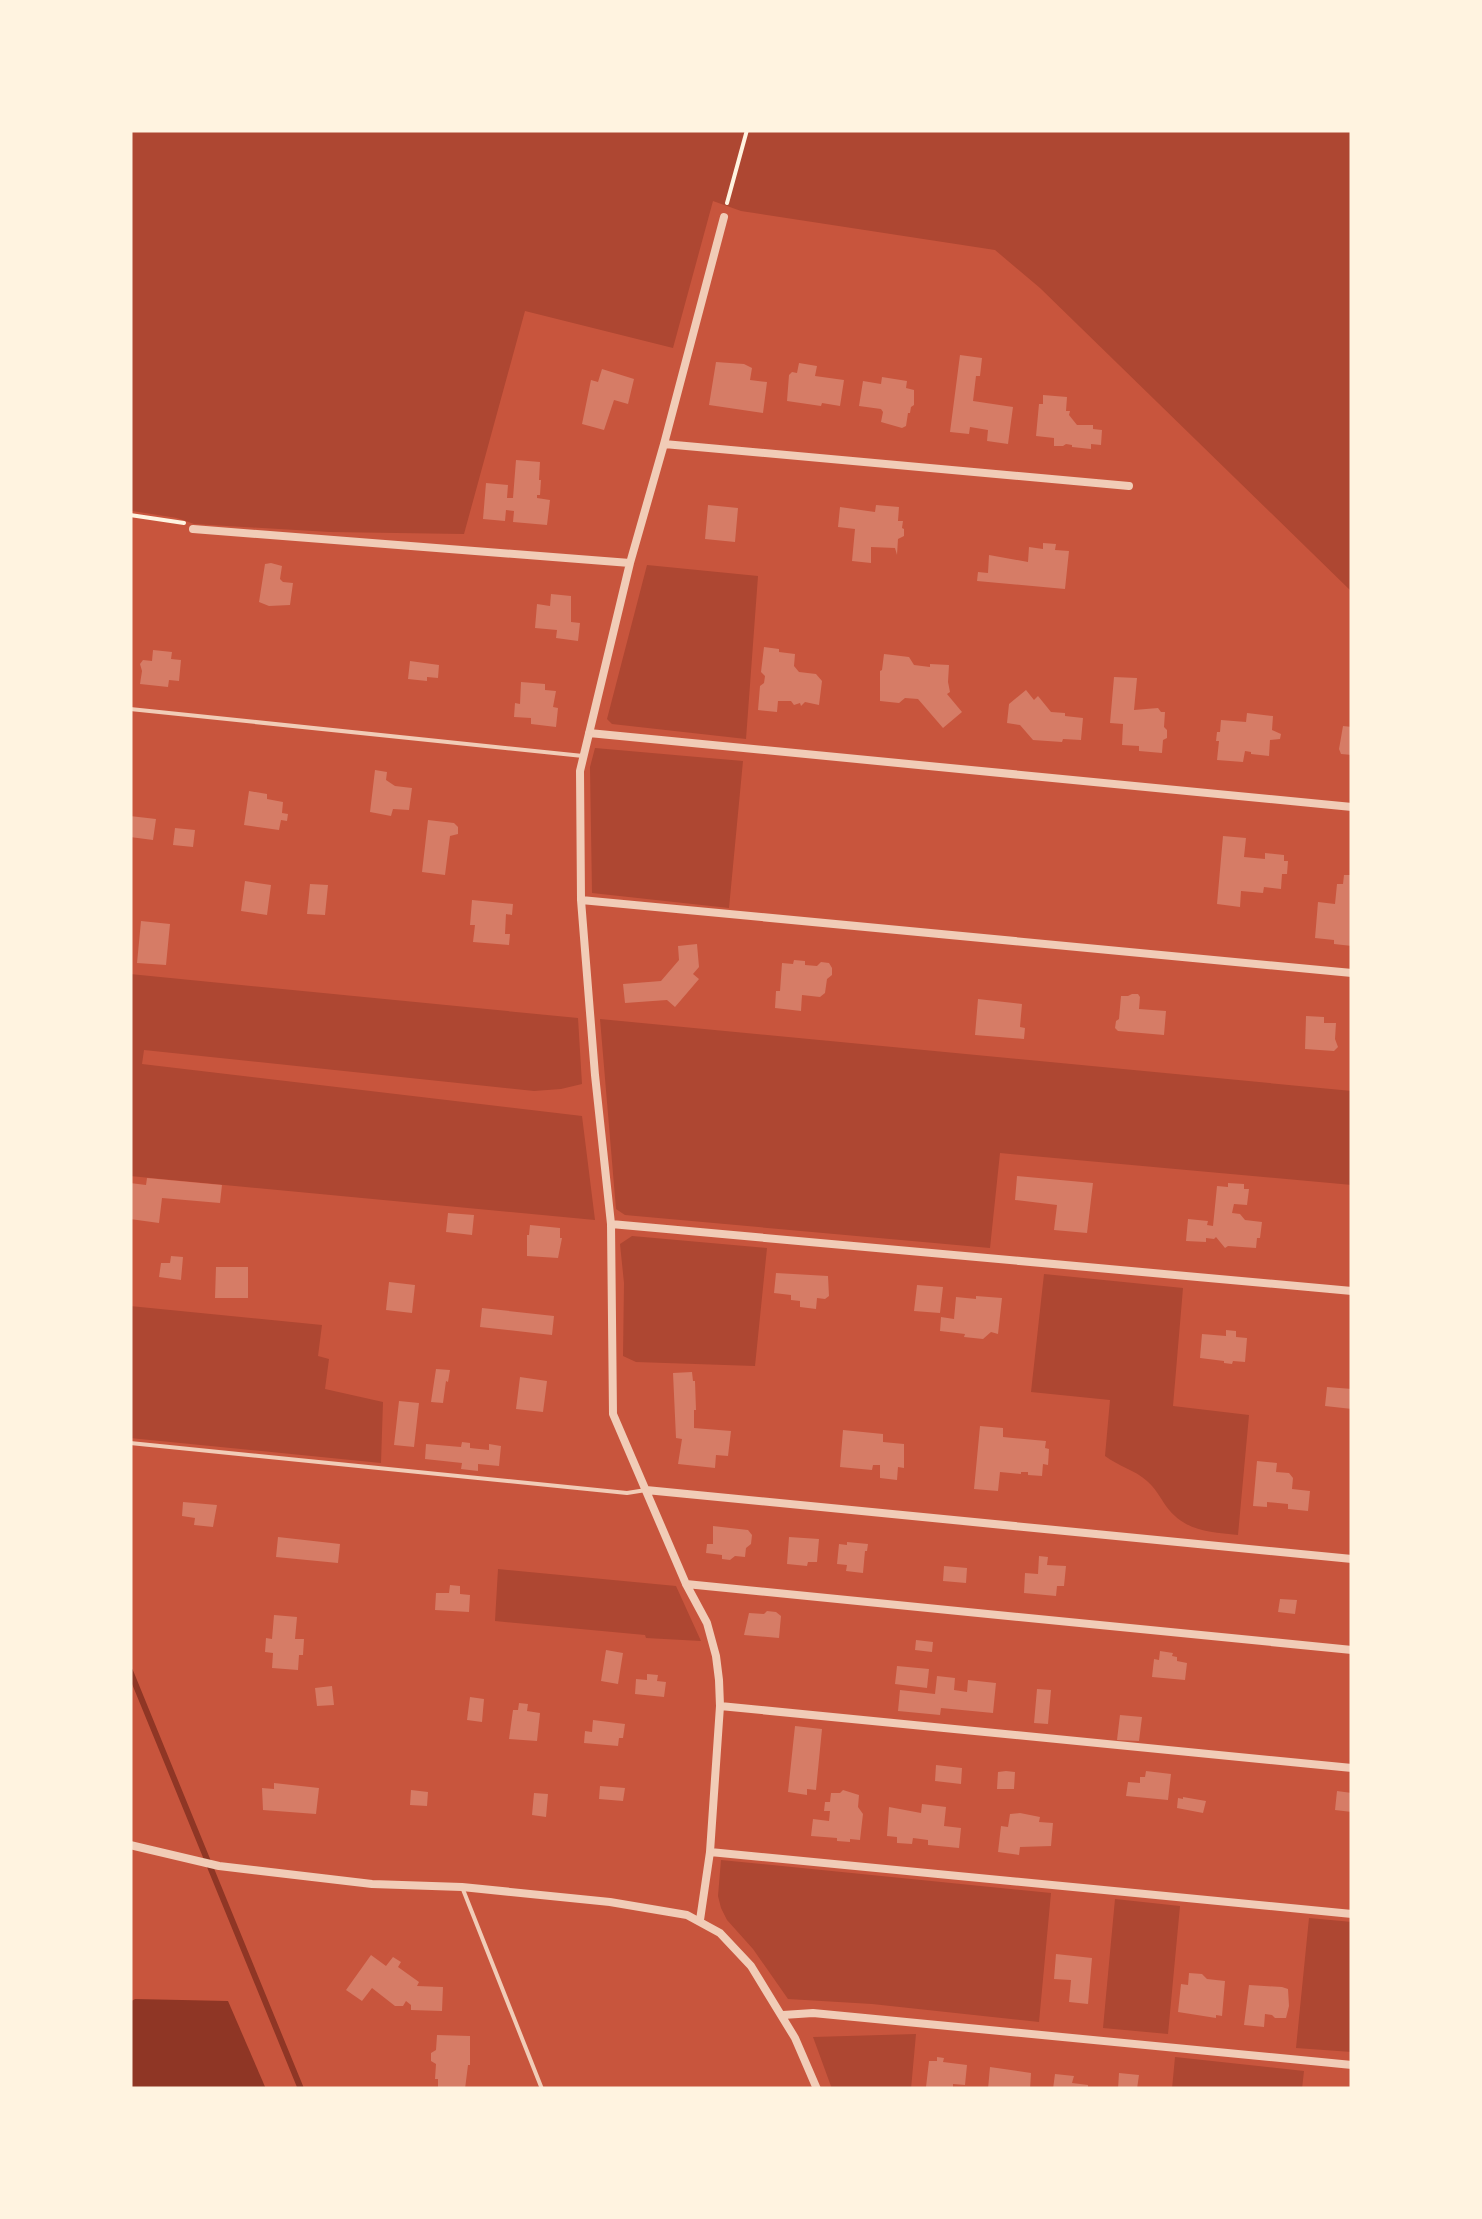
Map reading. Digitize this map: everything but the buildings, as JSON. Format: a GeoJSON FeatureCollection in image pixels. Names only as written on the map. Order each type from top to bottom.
{"type":"FeatureCollection","features":[{"type":"Feature","properties":{"kind":"street"},"geometry":{"type":"LineString","coordinates":[[700,1920],[710,1852],[720,1706],[716,1656],[706,1623],[613,1414],[612,1224],[594,1075],[581,900],[580,771],[630,564],[724,217]]}},
{"type":"Feature","properties":{"kind":"street"},"geometry":{"type":"LineString","coordinates":[[664,444],[1129,486]]}},
{"type":"Feature","properties":{"kind":"street"},"geometry":{"type":"LineString","coordinates":[[194,529],[630,564]]}},
{"type":"Feature","properties":{"kind":"street"},"geometry":{"type":"LineString","coordinates":[[589,733],[1352,807]]}},
{"type":"Feature","properties":{"kind":"street"},"geometry":{"type":"LineString","coordinates":[[581,900],[1352,972]]}},
{"type":"Feature","properties":{"kind":"street"},"geometry":{"type":"LineString","coordinates":[[612,1224],[1352,1291]]}},
{"type":"Feature","properties":{"kind":"street"},"geometry":{"type":"LineString","coordinates":[[646,1490],[1352,1559]]}},
{"type":"Feature","properties":{"kind":"street"},"geometry":{"type":"LineString","coordinates":[[686,1584],[1352,1650]]}},
{"type":"Feature","properties":{"kind":"street"},"geometry":{"type":"LineString","coordinates":[[720,1706],[1352,1768]]}},
{"type":"Feature","properties":{"kind":"street"},"geometry":{"type":"LineString","coordinates":[[130,1845],[219,1866],[372,1884],[462,1887],[610,1902],[674,1911],[700,1920],[738,1950],[783,2015],[816,2089]]}},
{"type":"Feature","properties":{"kind":"street"},"geometry":{"type":"LineString","coordinates":[[710,1852],[1352,1914]]}},
{"type":"Feature","properties":{"kind":"street"},"geometry":{"type":"LineString","coordinates":[[783,2015],[813,2013],[1352,2065]]}},
{"type":"Feature","properties":{"kind":"lane"},"geometry":{"type":"LineString","coordinates":[[130,709],[582,756]]}},
{"type":"Feature","properties":{"kind":"lane"},"geometry":{"type":"LineString","coordinates":[[130,1443],[628,1493],[646,1490]]}},
{"type":"Feature","properties":{"kind":"lane"},"geometry":{"type":"LineString","coordinates":[[462,1887],[542,2089]]}},
{"type":"Feature","properties":{"kind":"path"},"geometry":{"type":"LineString","coordinates":[[724,217],[747,130]]}},
{"type":"Feature","properties":{"kind":"path"},"geometry":{"type":"LineString","coordinates":[[130,515],[175,521],[194,529]]}},
{"type":"Feature","properties":{"kind":"shaded area"},"geometry":{"type":"Polygon","coordinates":[[[130,130],[1352,130],[1352,592],[1040,288],[995,250],[741,211],[713,201],[673,348],[525,311],[464,534],[194,524],[132,511],[130,130]]]}},
{"type":"Feature","properties":{"kind":"shaded area"},"geometry":{"type":"Polygon","coordinates":[[[647,565],[758,576],[746,739],[612,724],[607,719],[647,565]]]}},
{"type":"Feature","properties":{"kind":"shaded area"},"geometry":{"type":"Polygon","coordinates":[[[595,748],[743,761],[729,908],[592,893],[590,767],[595,748]]]}},
{"type":"Feature","properties":{"kind":"shaded area"},"geometry":{"type":"Polygon","coordinates":[[[130,974],[578,1018],[582,1084],[561,1089],[534,1091],[144,1050],[142,1064],[582,1116],[595,1220],[130,1176],[130,974]]]}},
{"type":"Feature","properties":{"kind":"shaded area"},"geometry":{"type":"Polygon","coordinates":[[[600,1019],[1352,1091],[1352,1185],[1000,1153],[990,1248],[625,1215],[616,1209],[600,1019]]]}},
{"type":"Feature","properties":{"kind":"shaded area"},"geometry":{"type":"Polygon","coordinates":[[[632,1236],[767,1248],[755,1366],[636,1362],[623,1356],[620,1244],[632,1236]]]}},
{"type":"Feature","properties":{"kind":"shaded area"},"geometry":{"type":"Polygon","coordinates":[[[1044,1274],[1183,1288],[1173,1406],[1249,1415],[1238,1535],[1207,1531],[1181,1521],[1147,1481],[1105,1456],[1110,1400],[1031,1392],[1044,1274]]]}},
{"type":"Feature","properties":{"kind":"shaded area"},"geometry":{"type":"Polygon","coordinates":[[[130,1306],[322,1325],[318,1356],[329,1359],[325,1389],[383,1402],[381,1463],[130,1438],[130,1306]]]}},
{"type":"Feature","properties":{"kind":"shaded area"},"geometry":{"type":"Polygon","coordinates":[[[498,1569],[676,1586],[701,1641],[495,1621],[498,1569]]]}},
{"type":"Feature","properties":{"kind":"shaded area"},"geometry":{"type":"Polygon","coordinates":[[[721,1860],[1051,1893],[1039,2022],[788,1999],[721,1908],[721,1860]]]}},
{"type":"Feature","properties":{"kind":"shaded area"},"geometry":{"type":"Polygon","coordinates":[[[1115,1899],[1180,1906],[1168,2034],[1103,2028],[1115,1899]]]}},
{"type":"Feature","properties":{"kind":"shaded area"},"geometry":{"type":"Polygon","coordinates":[[[1309,1918],[1352,1922],[1352,2052],[1296,2048],[1309,1918]]]}},
{"type":"Feature","properties":{"kind":"shaded area"},"geometry":{"type":"Polygon","coordinates":[[[228,2001],[266,2089],[130,2089],[130,2002],[228,2001]]]}},
{"type":"Feature","properties":{"kind":"shaded area"},"geometry":{"type":"Polygon","coordinates":[[[916,2034],[911,2089],[832,2089],[813,2037],[916,2034]]]}},
{"type":"Feature","properties":{"kind":"shaded area"},"geometry":{"type":"Polygon","coordinates":[[[1175,2057],[1304,2071],[1302,2089],[1172,2089],[1175,2057]]]}},
{"type":"Feature","properties":{"kind":"waterway"},"geometry":{"type":"LineString","coordinates":[[130,1671],[301,2089]]}}]}
